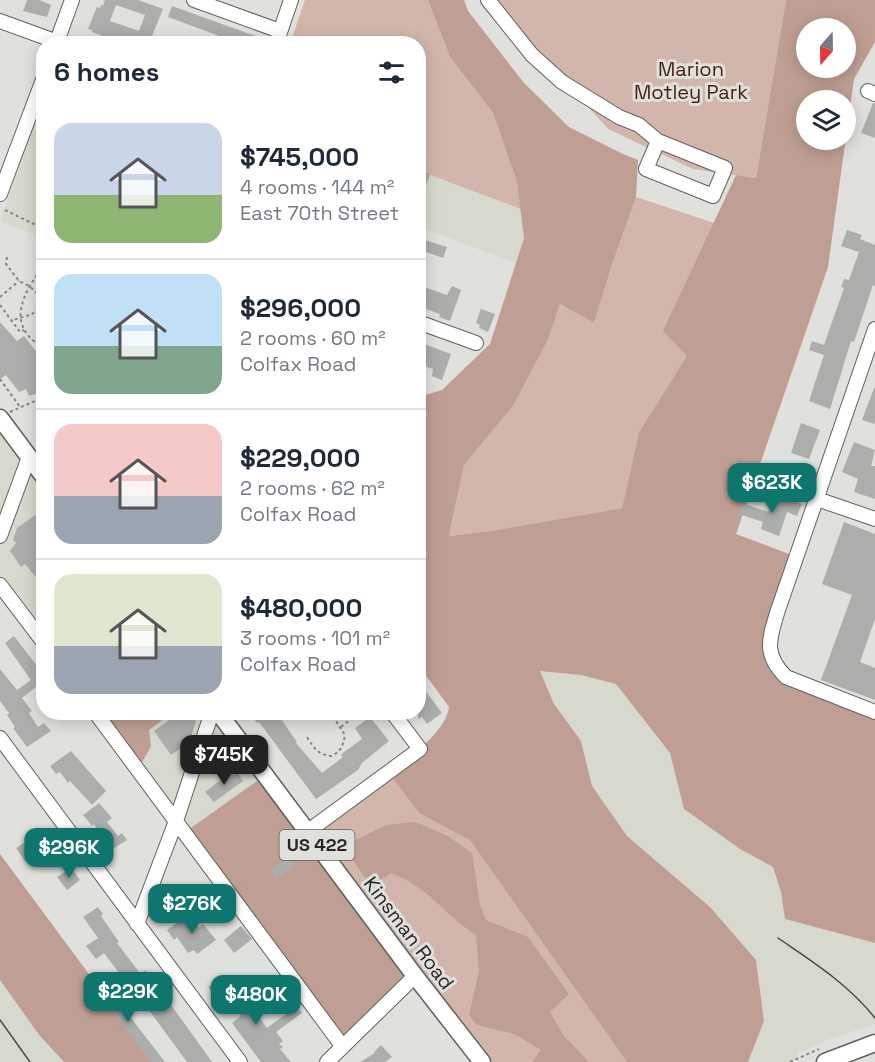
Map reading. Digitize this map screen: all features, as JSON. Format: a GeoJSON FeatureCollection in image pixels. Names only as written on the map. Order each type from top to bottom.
{"type":"FeatureCollection","features":[{"type":"Feature","properties":{"kind":"main road"},"geometry":{"type":"LineString","coordinates":[[5,415],[36,466]]}},
{"type":"Feature","properties":{"kind":"main road","name":"Kinsman Road"},"geometry":{"type":"LineString","coordinates":[[225,720],[415,976],[482,1062]]}},
{"type":"Feature","properties":{"kind":"main road"},"geometry":{"type":"LineString","coordinates":[[825,1062],[875,1043]]}},
{"type":"Feature","properties":{"kind":"street"},"geometry":{"type":"LineString","coordinates":[[60,36],[72,0]]}},
{"type":"Feature","properties":{"kind":"street"},"geometry":{"type":"LineString","coordinates":[[194,0],[276,36]]}},
{"type":"Feature","properties":{"kind":"street"},"geometry":{"type":"LineString","coordinates":[[278,36],[291,0]]}},
{"type":"Feature","properties":{"kind":"street"},"geometry":{"type":"LineString","coordinates":[[488,0],[532,55],[562,82],[619,117],[639,125],[658,141],[724,168],[713,196],[646,169],[658,141]]}},
{"type":"Feature","properties":{"kind":"street"},"geometry":{"type":"LineString","coordinates":[[0,21],[40,36]]}},
{"type":"Feature","properties":{"kind":"street"},"geometry":{"type":"LineString","coordinates":[[0,194],[36,98]]}},
{"type":"Feature","properties":{"kind":"street"},"geometry":{"type":"LineString","coordinates":[[426,325],[476,343]]}},
{"type":"Feature","properties":{"kind":"street"},"geometry":{"type":"LineString","coordinates":[[875,329],[770,635],[769,652],[775,666],[786,677],[875,712]]}},
{"type":"Feature","properties":{"kind":"street"},"geometry":{"type":"LineString","coordinates":[[0,536],[29,457]]}},
{"type":"Feature","properties":{"kind":"street"},"geometry":{"type":"LineString","coordinates":[[817,499],[875,519]]}},
{"type":"Feature","properties":{"kind":"street"},"geometry":{"type":"LineString","coordinates":[[0,585],[36,633]]}},
{"type":"Feature","properties":{"kind":"street"},"geometry":{"type":"LineString","coordinates":[[101,720],[343,1047]]}},
{"type":"Feature","properties":{"kind":"street"},"geometry":{"type":"LineString","coordinates":[[137,924],[176,821],[209,720]]}},
{"type":"Feature","properties":{"kind":"street"},"geometry":{"type":"LineString","coordinates":[[307,832],[420,749],[398,720]]}},
{"type":"Feature","properties":{"kind":"street"},"geometry":{"type":"LineString","coordinates":[[0,738],[240,1062]]}},
{"type":"Feature","properties":{"kind":"street"},"geometry":{"type":"LineString","coordinates":[[327,1062],[415,976]]}},
{"type":"Feature","properties":{"kind":"path"},"geometry":{"type":"LineString","coordinates":[[5,210],[36,225]]}},
{"type":"Feature","properties":{"kind":"path"},"geometry":{"type":"LineString","coordinates":[[7,257],[6,264],[19,281],[36,292]]}},
{"type":"Feature","properties":{"kind":"path"},"geometry":{"type":"LineString","coordinates":[[36,276],[22,300],[20,317],[21,326],[36,343]]}},
{"type":"Feature","properties":{"kind":"path"},"geometry":{"type":"LineString","coordinates":[[0,297],[19,281]]}},
{"type":"Feature","properties":{"kind":"path"},"geometry":{"type":"LineString","coordinates":[[0,305],[20,332],[24,330]]}},
{"type":"Feature","properties":{"kind":"path"},"geometry":{"type":"LineString","coordinates":[[12,321],[20,317],[28,317],[36,311]]}},
{"type":"Feature","properties":{"kind":"path"},"geometry":{"type":"LineString","coordinates":[[0,379],[20,407]]}},
{"type":"Feature","properties":{"kind":"path"},"geometry":{"type":"LineString","coordinates":[[5,415],[36,400]]}},
{"type":"Feature","properties":{"kind":"path"},"geometry":{"type":"LineString","coordinates":[[307,737],[315,749],[323,755],[332,756],[344,745],[345,735],[336,720]]}},
{"type":"Feature","properties":{"kind":"path"},"geometry":{"type":"LineString","coordinates":[[341,727],[350,720]]}},
{"type":"Feature","properties":{"kind":"path"},"geometry":{"type":"LineString","coordinates":[[790,1062],[799,1058]]}},
{"type":"Feature","properties":{"kind":"shaded area"},"geometry":{"type":"Polygon","coordinates":[[[428,0],[464,0],[468,11],[524,83],[569,127],[638,160],[636,197],[594,323],[560,304],[548,340],[513,406],[464,465],[449,536],[622,508],[639,432],[687,356],[663,331],[736,175],[756,178],[786,0],[875,0],[875,42],[856,75],[856,18],[796,18],[796,78],[855,78],[852,90],[796,90],[796,150],[845,150],[828,267],[736,534],[797,557],[778,610],[775,666],[875,712],[875,943],[785,919],[781,892],[773,867],[740,849],[684,809],[670,753],[616,684],[581,675],[540,671],[554,704],[581,741],[592,786],[627,836],[710,907],[756,960],[764,1021],[748,1062],[627,1062],[470,840],[419,813],[388,772],[425,744],[441,726],[449,707],[426,676],[426,395],[442,390],[490,344],[524,238],[517,182],[493,113],[450,57],[428,0]]]}},
{"type":"Feature","properties":{"kind":"shaded area"},"geometry":{"type":"Polygon","coordinates":[[[36,120],[36,235],[0,221],[36,120]]]}},
{"type":"Feature","properties":{"kind":"shaded area"},"geometry":{"type":"Polygon","coordinates":[[[426,174],[521,209],[524,238],[516,263],[426,230],[426,174]]]}},
{"type":"Feature","properties":{"kind":"shaded area"},"geometry":{"type":"Polygon","coordinates":[[[0,418],[36,467],[36,634],[0,585],[0,418]]]}},
{"type":"Feature","properties":{"kind":"shaded area"},"geometry":{"type":"Polygon","coordinates":[[[540,670],[581,675],[616,684],[670,753],[684,809],[740,849],[773,867],[781,892],[785,919],[875,943],[875,1024],[830,1039],[798,1053],[799,1058],[790,1062],[748,1062],[764,1021],[756,960],[710,907],[627,836],[592,786],[581,741],[554,704],[540,670]]]}},
{"type":"Feature","properties":{"kind":"shaded area"},"geometry":{"type":"Polygon","coordinates":[[[106,720],[163,720],[149,730],[151,746],[141,764],[106,720]]]}},
{"type":"Feature","properties":{"kind":"shaded area"},"geometry":{"type":"Polygon","coordinates":[[[153,720],[223,720],[265,775],[184,833],[119,745],[153,720]]]}},
{"type":"Feature","properties":{"kind":"shaded area"},"geometry":{"type":"Polygon","coordinates":[[[265,775],[415,976],[343,1047],[184,833],[265,775]]]}},
{"type":"Feature","properties":{"kind":"shaded area"},"geometry":{"type":"Polygon","coordinates":[[[416,822],[448,836],[472,853],[480,905],[486,920],[528,937],[569,994],[550,1012],[564,1036],[589,1062],[532,1062],[541,1050],[514,1034],[477,1025],[469,1015],[479,971],[476,935],[426,893],[404,879],[391,873],[371,886],[343,846],[386,825],[416,822]]]}},
{"type":"Feature","properties":{"kind":"shaded area"},"geometry":{"type":"Polygon","coordinates":[[[0,854],[154,1062],[64,1062],[40,1036],[0,980],[0,854]]]}},
{"type":"Feature","properties":{"kind":"shaded area"},"geometry":{"type":"Polygon","coordinates":[[[0,955],[40,1036],[63,1062],[0,1062],[0,955]]]}},
{"type":"Feature","properties":{"kind":"green space"},"geometry":{"type":"Polygon","coordinates":[[[305,0],[428,0],[450,57],[493,113],[517,182],[521,209],[426,174],[426,36],[293,36],[305,0]]]}},
{"type":"Feature","properties":{"kind":"green space","name":"Marion Motley Park"},"geometry":{"type":"Polygon","coordinates":[[[492,0],[786,0],[756,178],[693,169],[608,129],[492,0]]]}},
{"type":"Feature","properties":{"kind":"green space"},"geometry":{"type":"Polygon","coordinates":[[[636,197],[714,223],[664,331],[688,355],[639,432],[622,508],[449,536],[464,465],[513,406],[548,340],[560,304],[594,323],[636,197]]]}},
{"type":"Feature","properties":{"kind":"green space"},"geometry":{"type":"Polygon","coordinates":[[[388,772],[419,813],[470,839],[627,1062],[482,1062],[307,832],[388,772]]]}},
{"type":"Feature","properties":{"kind":"building"},"geometry":{"type":"Polygon","coordinates":[[[27,0],[39,0],[51,5],[47,17],[23,11],[27,0]]]}},
{"type":"Feature","properties":{"kind":"building"},"geometry":{"type":"Polygon","coordinates":[[[105,0],[138,0],[163,9],[152,36],[103,36],[88,29],[97,7],[100,8],[101,5],[103,6],[105,0]],[[116,5],[110,21],[139,31],[145,15],[116,5]]]}},
{"type":"Feature","properties":{"kind":"building"},"geometry":{"type":"Polygon","coordinates":[[[172,6],[255,36],[219,36],[168,17],[172,6]]]}},
{"type":"Feature","properties":{"kind":"building"},"geometry":{"type":"Polygon","coordinates":[[[873,103],[875,103],[875,138],[861,133],[873,103]]]}},
{"type":"Feature","properties":{"kind":"building"},"geometry":{"type":"Polygon","coordinates":[[[426,173],[430,174],[426,186],[426,173]]]}},
{"type":"Feature","properties":{"kind":"building"},"geometry":{"type":"Polygon","coordinates":[[[847,230],[862,235],[860,239],[875,245],[875,286],[873,285],[854,342],[851,341],[830,409],[809,401],[824,355],[809,350],[812,341],[824,345],[844,288],[841,287],[844,279],[849,280],[859,252],[841,246],[847,230]]]}},
{"type":"Feature","properties":{"kind":"building"},"geometry":{"type":"Polygon","coordinates":[[[426,240],[447,247],[443,258],[426,252],[426,240]]]}},
{"type":"Feature","properties":{"kind":"building"},"geometry":{"type":"Polygon","coordinates":[[[452,286],[461,290],[450,321],[439,317],[440,314],[426,309],[426,288],[447,295],[452,286]]]}},
{"type":"Feature","properties":{"kind":"building"},"geometry":{"type":"Polygon","coordinates":[[[481,309],[495,314],[488,332],[479,328],[480,325],[476,323],[481,309]]]}},
{"type":"Feature","properties":{"kind":"building"},"geometry":{"type":"Polygon","coordinates":[[[0,322],[17,341],[24,336],[36,351],[36,394],[29,396],[26,389],[19,392],[6,375],[0,379],[0,322]]]}},
{"type":"Feature","properties":{"kind":"building"},"geometry":{"type":"Polygon","coordinates":[[[426,345],[451,354],[442,380],[432,376],[433,369],[426,367],[426,345]]]}},
{"type":"Feature","properties":{"kind":"building"},"geometry":{"type":"Polygon","coordinates":[[[875,388],[875,424],[862,420],[875,388]]]}},
{"type":"Feature","properties":{"kind":"building"},"geometry":{"type":"Polygon","coordinates":[[[801,423],[820,430],[809,459],[791,453],[801,423]]]}},
{"type":"Feature","properties":{"kind":"building"},"geometry":{"type":"Polygon","coordinates":[[[854,442],[875,450],[871,466],[875,466],[875,499],[854,492],[858,479],[842,472],[854,442]]]}},
{"type":"Feature","properties":{"kind":"building"},"geometry":{"type":"Polygon","coordinates":[[[774,494],[802,504],[797,516],[787,512],[779,536],[761,529],[763,522],[739,514],[742,503],[768,512],[774,494]]]}},
{"type":"Feature","properties":{"kind":"building"},"geometry":{"type":"Polygon","coordinates":[[[36,515],[36,577],[25,564],[21,567],[10,551],[16,543],[13,540],[17,528],[36,515]]]}},
{"type":"Feature","properties":{"kind":"building"},"geometry":{"type":"Polygon","coordinates":[[[844,522],[875,534],[875,619],[860,662],[875,668],[875,700],[821,680],[852,595],[822,584],[844,522]]]}},
{"type":"Feature","properties":{"kind":"building"},"geometry":{"type":"Polygon","coordinates":[[[14,636],[36,665],[36,687],[22,698],[32,711],[29,713],[38,727],[44,723],[51,731],[27,747],[13,728],[15,727],[7,715],[9,713],[0,701],[0,669],[17,690],[31,680],[5,643],[14,636]]]}},
{"type":"Feature","properties":{"kind":"building"},"geometry":{"type":"Polygon","coordinates":[[[426,692],[442,713],[427,724],[424,720],[426,720],[426,692]]]}},
{"type":"Feature","properties":{"kind":"building"},"geometry":{"type":"Polygon","coordinates":[[[169,720],[196,721],[189,743],[171,755],[154,731],[169,720]]]}},
{"type":"Feature","properties":{"kind":"building"},"geometry":{"type":"Polygon","coordinates":[[[255,720],[282,720],[296,743],[322,773],[362,739],[355,728],[366,720],[372,720],[389,741],[362,763],[358,770],[316,799],[259,722],[255,720]]]}},
{"type":"Feature","properties":{"kind":"building"},"geometry":{"type":"Polygon","coordinates":[[[71,751],[106,791],[92,805],[70,781],[68,783],[60,772],[56,774],[50,766],[71,751]]]}},
{"type":"Feature","properties":{"kind":"building"},"geometry":{"type":"Polygon","coordinates":[[[235,769],[243,781],[214,802],[205,792],[235,769]]]}},
{"type":"Feature","properties":{"kind":"building"},"geometry":{"type":"Polygon","coordinates":[[[99,803],[112,818],[107,822],[118,836],[122,833],[127,840],[106,853],[103,848],[106,846],[94,824],[92,826],[83,815],[99,803]]]}},
{"type":"Feature","properties":{"kind":"building"},"geometry":{"type":"Polygon","coordinates":[[[44,830],[53,843],[25,861],[16,848],[44,830]]]}},
{"type":"Feature","properties":{"kind":"building"},"geometry":{"type":"Polygon","coordinates":[[[290,857],[295,865],[276,879],[270,870],[290,857]]]}},
{"type":"Feature","properties":{"kind":"building"},"geometry":{"type":"Polygon","coordinates":[[[71,868],[80,880],[67,890],[57,877],[71,868]]]}},
{"type":"Feature","properties":{"kind":"building"},"geometry":{"type":"Polygon","coordinates":[[[98,907],[103,914],[101,916],[119,942],[117,943],[139,972],[146,970],[212,1062],[187,1062],[121,972],[119,973],[104,953],[96,959],[86,946],[98,938],[83,917],[98,907]]]}},
{"type":"Feature","properties":{"kind":"building"},"geometry":{"type":"Polygon","coordinates":[[[189,915],[199,928],[203,924],[216,940],[197,954],[194,950],[188,953],[177,937],[174,940],[167,930],[189,915]]]}},
{"type":"Feature","properties":{"kind":"building"},"geometry":{"type":"Polygon","coordinates":[[[241,926],[252,939],[234,953],[224,940],[241,926]]]}},
{"type":"Feature","properties":{"kind":"building"},"geometry":{"type":"Polygon","coordinates":[[[223,978],[238,1001],[245,995],[267,1028],[297,1006],[302,1013],[276,1032],[283,1041],[279,1044],[283,1047],[280,1049],[291,1062],[261,1062],[232,1023],[241,1016],[224,995],[217,1000],[208,987],[223,978]]]}},
{"type":"Feature","properties":{"kind":"building"},"geometry":{"type":"Polygon","coordinates":[[[100,982],[122,1003],[121,1005],[165,1062],[151,1062],[93,987],[100,982]]]}},
{"type":"Feature","properties":{"kind":"building"},"geometry":{"type":"Polygon","coordinates":[[[381,1045],[392,1057],[385,1062],[360,1062],[375,1053],[381,1045]]]}},
{"type":"Feature","properties":{"kind":"tram line"},"geometry":{"type":"LineString","coordinates":[[778,938],[842,984],[875,1018]]}},
{"type":"Feature","properties":{"kind":"tram line"},"geometry":{"type":"LineString","coordinates":[[0,1020],[30,1062]]}}]}
